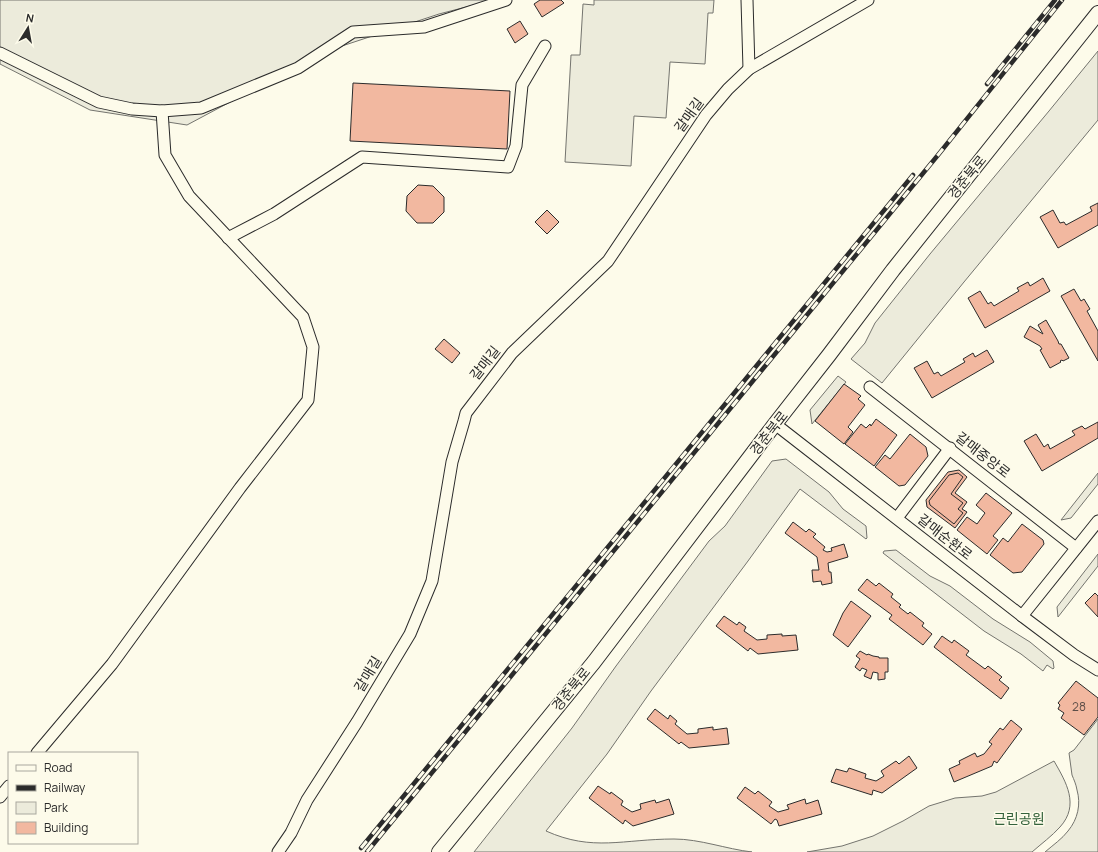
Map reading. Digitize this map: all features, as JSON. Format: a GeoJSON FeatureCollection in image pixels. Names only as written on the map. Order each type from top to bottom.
{"type":"FeatureCollection","features":[{"type":"Feature","properties":{"kind":"main road","name":"경춘북로"},"geometry":{"type":"LineString","coordinates":[[439,852],[594,662],[893,270],[1098,13]]}},
{"type":"Feature","properties":{"kind":"street"},"geometry":{"type":"LineString","coordinates":[[0,53],[99,102],[132,109],[162,111],[201,108],[298,68],[353,32],[424,27],[506,0]]}},
{"type":"Feature","properties":{"kind":"street"},"geometry":{"type":"LineString","coordinates":[[747,0],[748,69]]}},
{"type":"Feature","properties":{"kind":"street","name":"갈매길"},"geometry":{"type":"LineString","coordinates":[[278,852],[291,832],[307,800],[357,722],[410,634],[432,581],[452,462],[466,413],[512,353],[608,261],[706,115],[728,89],[748,69],[868,0]]}},
{"type":"Feature","properties":{"kind":"street"},"geometry":{"type":"LineString","coordinates":[[228,238],[274,214],[362,157],[508,167],[516,146],[522,85],[545,46]]}},
{"type":"Feature","properties":{"kind":"street"},"geometry":{"type":"LineString","coordinates":[[38,752],[112,664],[240,488],[308,400],[313,347],[303,317],[189,196],[165,155],[162,111]]}},
{"type":"Feature","properties":{"kind":"street","name":"갈매중앙로"},"geometry":{"type":"LineString","coordinates":[[870,387],[950,448],[1076,548]]}},
{"type":"Feature","properties":{"kind":"street","name":"갈매순환로"},"geometry":{"type":"LineString","coordinates":[[775,424],[1022,616],[1074,655],[1098,670]]}},
{"type":"Feature","properties":{"kind":"street"},"geometry":{"type":"LineString","coordinates":[[897,518],[950,448]]}},
{"type":"Feature","properties":{"kind":"street"},"geometry":{"type":"LineString","coordinates":[[1022,616],[1098,521]]}},
{"type":"Feature","properties":{"kind":"street"},"geometry":{"type":"LineString","coordinates":[[0,797],[8,787]]}},
{"type":"Feature","properties":{"kind":"green space"},"geometry":{"type":"Polygon","coordinates":[[[0,0],[493,0],[439,14],[342,46],[292,69],[187,125],[90,110],[0,64],[0,0]]]}},
{"type":"Feature","properties":{"kind":"green space"},"geometry":{"type":"Polygon","coordinates":[[[594,0],[714,0],[713,13],[708,13],[705,64],[670,62],[666,118],[634,116],[631,166],[565,162],[571,55],[580,55],[583,4],[594,5],[594,0]]]}},
{"type":"Feature","properties":{"kind":"green space"},"geometry":{"type":"Polygon","coordinates":[[[1098,51],[1098,120],[882,383],[851,359],[865,343],[875,323],[930,254],[1098,51]]]}},
{"type":"Feature","properties":{"kind":"green space"},"geometry":{"type":"Polygon","coordinates":[[[838,376],[846,382],[812,424],[810,410],[838,376]]]}},
{"type":"Feature","properties":{"kind":"green space"},"geometry":{"type":"Polygon","coordinates":[[[786,459],[829,492],[843,509],[866,526],[867,538],[866,539],[800,489],[651,691],[607,754],[546,831],[579,841],[594,843],[684,839],[752,852],[474,852],[572,728],[709,541],[725,526],[772,461],[786,459]]]}},
{"type":"Feature","properties":{"kind":"green space"},"geometry":{"type":"Polygon","coordinates":[[[1098,473],[1098,484],[1071,518],[1061,520],[1098,473]]]}},
{"type":"Feature","properties":{"kind":"green space"},"geometry":{"type":"Polygon","coordinates":[[[896,550],[930,576],[950,586],[993,619],[1030,642],[1053,661],[1054,668],[1053,669],[1047,665],[1043,671],[1021,654],[984,631],[883,553],[884,551],[896,550]]]}},
{"type":"Feature","properties":{"kind":"green space"},"geometry":{"type":"Polygon","coordinates":[[[1098,554],[1098,566],[1058,617],[1057,607],[1098,554]]]}},
{"type":"Feature","properties":{"kind":"green space"},"geometry":{"type":"Polygon","coordinates":[[[1098,719],[1098,852],[1045,852],[1066,834],[1074,822],[1078,811],[1079,801],[1076,784],[1072,775],[1069,753],[1074,750],[1098,719]]]}},
{"type":"Feature","properties":{"kind":"green space","name":"근린공원"},"geometry":{"type":"Polygon","coordinates":[[[1054,761],[1063,777],[1069,794],[1069,810],[1066,819],[1060,827],[1032,852],[807,852],[842,846],[873,836],[929,806],[955,798],[982,796],[996,792],[1054,761]]]}},
{"type":"Feature","properties":{"kind":"building"},"geometry":{"type":"Polygon","coordinates":[[[540,0],[561,0],[564,3],[542,17],[534,4],[540,0]]]}},
{"type":"Feature","properties":{"kind":"building"},"geometry":{"type":"Polygon","coordinates":[[[520,21],[528,34],[515,43],[507,29],[520,21]]]}},
{"type":"Feature","properties":{"kind":"building"},"geometry":{"type":"Polygon","coordinates":[[[353,83],[510,91],[507,149],[350,141],[353,83]]]}},
{"type":"Feature","properties":{"kind":"building"},"geometry":{"type":"Polygon","coordinates":[[[418,185],[433,186],[444,197],[444,212],[433,223],[417,223],[406,211],[407,196],[418,185]]]}},
{"type":"Feature","properties":{"kind":"building"},"geometry":{"type":"Polygon","coordinates":[[[1098,203],[1098,225],[1058,248],[1040,217],[1053,210],[1060,223],[1064,222],[1066,225],[1092,211],[1090,207],[1098,203]]]}},
{"type":"Feature","properties":{"kind":"building"},"geometry":{"type":"Polygon","coordinates":[[[547,210],[559,222],[547,234],[535,222],[547,210]]]}},
{"type":"Feature","properties":{"kind":"building"},"geometry":{"type":"Polygon","coordinates":[[[1043,278],[1050,291],[985,328],[968,298],[980,291],[988,304],[991,302],[994,306],[1019,291],[1017,288],[1028,282],[1030,286],[1043,278]]]}},
{"type":"Feature","properties":{"kind":"building"},"geometry":{"type":"Polygon","coordinates":[[[1074,289],[1081,301],[1084,299],[1090,309],[1087,311],[1098,331],[1098,361],[1061,296],[1074,289]]]}},
{"type":"Feature","properties":{"kind":"building"},"geometry":{"type":"Polygon","coordinates":[[[1046,320],[1059,344],[1061,344],[1069,358],[1060,361],[1061,362],[1050,368],[1040,350],[1042,349],[1040,346],[1024,337],[1030,326],[1043,334],[1038,325],[1046,320]]]}},
{"type":"Feature","properties":{"kind":"building"},"geometry":{"type":"Polygon","coordinates":[[[444,339],[460,353],[452,363],[435,349],[444,339]]]}},
{"type":"Feature","properties":{"kind":"building"},"geometry":{"type":"Polygon","coordinates":[[[987,350],[994,362],[932,398],[914,368],[927,361],[934,374],[938,372],[941,376],[965,362],[963,359],[973,353],[975,357],[987,350]]]}},
{"type":"Feature","properties":{"kind":"building"},"geometry":{"type":"Polygon","coordinates":[[[844,384],[861,396],[858,399],[865,405],[848,427],[853,432],[844,444],[815,421],[844,384]]]}},
{"type":"Feature","properties":{"kind":"building"},"geometry":{"type":"Polygon","coordinates":[[[876,419],[897,435],[874,466],[845,444],[861,424],[866,428],[870,424],[871,426],[876,419]]]}},
{"type":"Feature","properties":{"kind":"building"},"geometry":{"type":"Polygon","coordinates":[[[1098,422],[1098,438],[1042,471],[1024,441],[1036,434],[1044,447],[1048,444],[1050,449],[1075,435],[1072,431],[1082,426],[1085,429],[1098,422]]]}},
{"type":"Feature","properties":{"kind":"building"},"geometry":{"type":"Polygon","coordinates":[[[910,434],[926,447],[928,456],[905,485],[899,486],[875,467],[885,455],[890,459],[910,434]]]}},
{"type":"Feature","properties":{"kind":"building"},"geometry":{"type":"Polygon","coordinates":[[[959,470],[967,477],[955,493],[967,502],[962,509],[967,512],[955,528],[927,507],[926,500],[948,472],[959,470]]]}},
{"type":"Feature","properties":{"kind":"building"},"geometry":{"type":"Polygon","coordinates":[[[958,473],[963,477],[951,494],[963,503],[958,509],[963,513],[954,524],[930,505],[929,501],[949,475],[958,473]]]}},
{"type":"Feature","properties":{"kind":"building"},"geometry":{"type":"Polygon","coordinates":[[[986,493],[1012,513],[993,536],[998,540],[987,554],[957,530],[967,517],[977,524],[985,513],[976,505],[986,493]]]}},
{"type":"Feature","properties":{"kind":"building"},"geometry":{"type":"Polygon","coordinates":[[[793,522],[806,532],[809,529],[816,534],[813,537],[825,547],[823,550],[827,552],[832,551],[831,548],[844,544],[848,557],[828,563],[832,583],[822,585],[821,581],[813,582],[812,570],[819,570],[817,557],[785,533],[793,522]]]}},
{"type":"Feature","properties":{"kind":"building"},"geometry":{"type":"Polygon","coordinates":[[[1022,524],[1043,540],[1044,544],[1022,572],[1013,573],[990,555],[1003,538],[1008,542],[1022,524]]]}},
{"type":"Feature","properties":{"kind":"building"},"geometry":{"type":"Polygon","coordinates":[[[867,579],[876,586],[879,583],[893,594],[891,597],[901,605],[899,607],[908,614],[910,612],[924,623],[922,626],[932,634],[923,645],[889,619],[892,615],[858,590],[867,579]]]}},
{"type":"Feature","properties":{"kind":"building"},"geometry":{"type":"Polygon","coordinates":[[[1095,593],[1098,596],[1098,617],[1085,603],[1095,593]]]}},
{"type":"Feature","properties":{"kind":"building"},"geometry":{"type":"Polygon","coordinates":[[[851,601],[871,616],[848,647],[833,635],[843,613],[851,601]]]}},
{"type":"Feature","properties":{"kind":"building"},"geometry":{"type":"Polygon","coordinates":[[[724,616],[737,625],[739,622],[746,627],[744,631],[757,640],[767,639],[767,635],[796,635],[798,650],[758,654],[750,648],[748,651],[716,626],[724,616]]]}},
{"type":"Feature","properties":{"kind":"building"},"geometry":{"type":"Polygon","coordinates":[[[942,636],[952,643],[954,640],[969,651],[966,655],[985,669],[988,666],[1002,677],[999,680],[1009,688],[1001,699],[934,647],[942,636]]]}},
{"type":"Feature","properties":{"kind":"building"},"geometry":{"type":"Polygon","coordinates":[[[860,651],[867,655],[868,654],[879,658],[888,658],[888,672],[885,672],[885,679],[878,680],[878,673],[873,672],[871,679],[864,676],[867,670],[862,668],[860,671],[855,667],[860,659],[856,656],[860,651]]]}},
{"type":"Feature","properties":{"kind":"building"},"geometry":{"type":"Polygon","coordinates":[[[1076,681],[1098,698],[1098,717],[1084,735],[1061,718],[1064,713],[1058,709],[1060,705],[1058,703],[1076,681]]]}},
{"type":"Feature","properties":{"kind":"building"},"geometry":{"type":"Polygon","coordinates":[[[655,709],[668,719],[670,715],[677,721],[675,724],[687,734],[698,733],[698,729],[713,727],[713,730],[727,728],[729,744],[689,748],[681,742],[679,744],[647,719],[655,709]]]}},
{"type":"Feature","properties":{"kind":"building"},"geometry":{"type":"Polygon","coordinates":[[[1011,720],[1022,729],[997,763],[994,761],[992,766],[954,782],[949,769],[960,764],[959,761],[975,753],[977,757],[984,754],[992,744],[989,742],[1000,728],[1003,730],[1011,720]]]}},
{"type":"Feature","properties":{"kind":"building"},"geometry":{"type":"Polygon","coordinates":[[[909,756],[917,768],[882,793],[873,790],[872,795],[831,782],[836,769],[847,772],[849,768],[866,774],[865,778],[876,781],[884,776],[881,771],[896,761],[899,764],[909,756]]]}},
{"type":"Feature","properties":{"kind":"building"},"geometry":{"type":"Polygon","coordinates":[[[598,786],[610,794],[611,792],[623,801],[621,805],[632,812],[641,809],[640,804],[655,800],[656,803],[669,799],[674,814],[633,826],[625,820],[623,824],[589,798],[598,786]]]}},
{"type":"Feature","properties":{"kind":"building"},"geometry":{"type":"Polygon","coordinates":[[[745,787],[755,794],[758,791],[772,802],[769,806],[778,812],[789,809],[787,805],[805,799],[806,804],[818,800],[822,814],[779,826],[777,820],[775,819],[771,824],[737,798],[745,787]]]}},
{"type":"Feature","properties":{"kind":"railway"},"geometry":{"type":"LineString","coordinates":[[987,84],[1055,0]]}},
{"type":"Feature","properties":{"kind":"railway"},"geometry":{"type":"LineString","coordinates":[[367,852],[938,155],[1062,0]]}},
{"type":"Feature","properties":{"kind":"railway"},"geometry":{"type":"LineString","coordinates":[[361,848],[913,175]]}}]}
